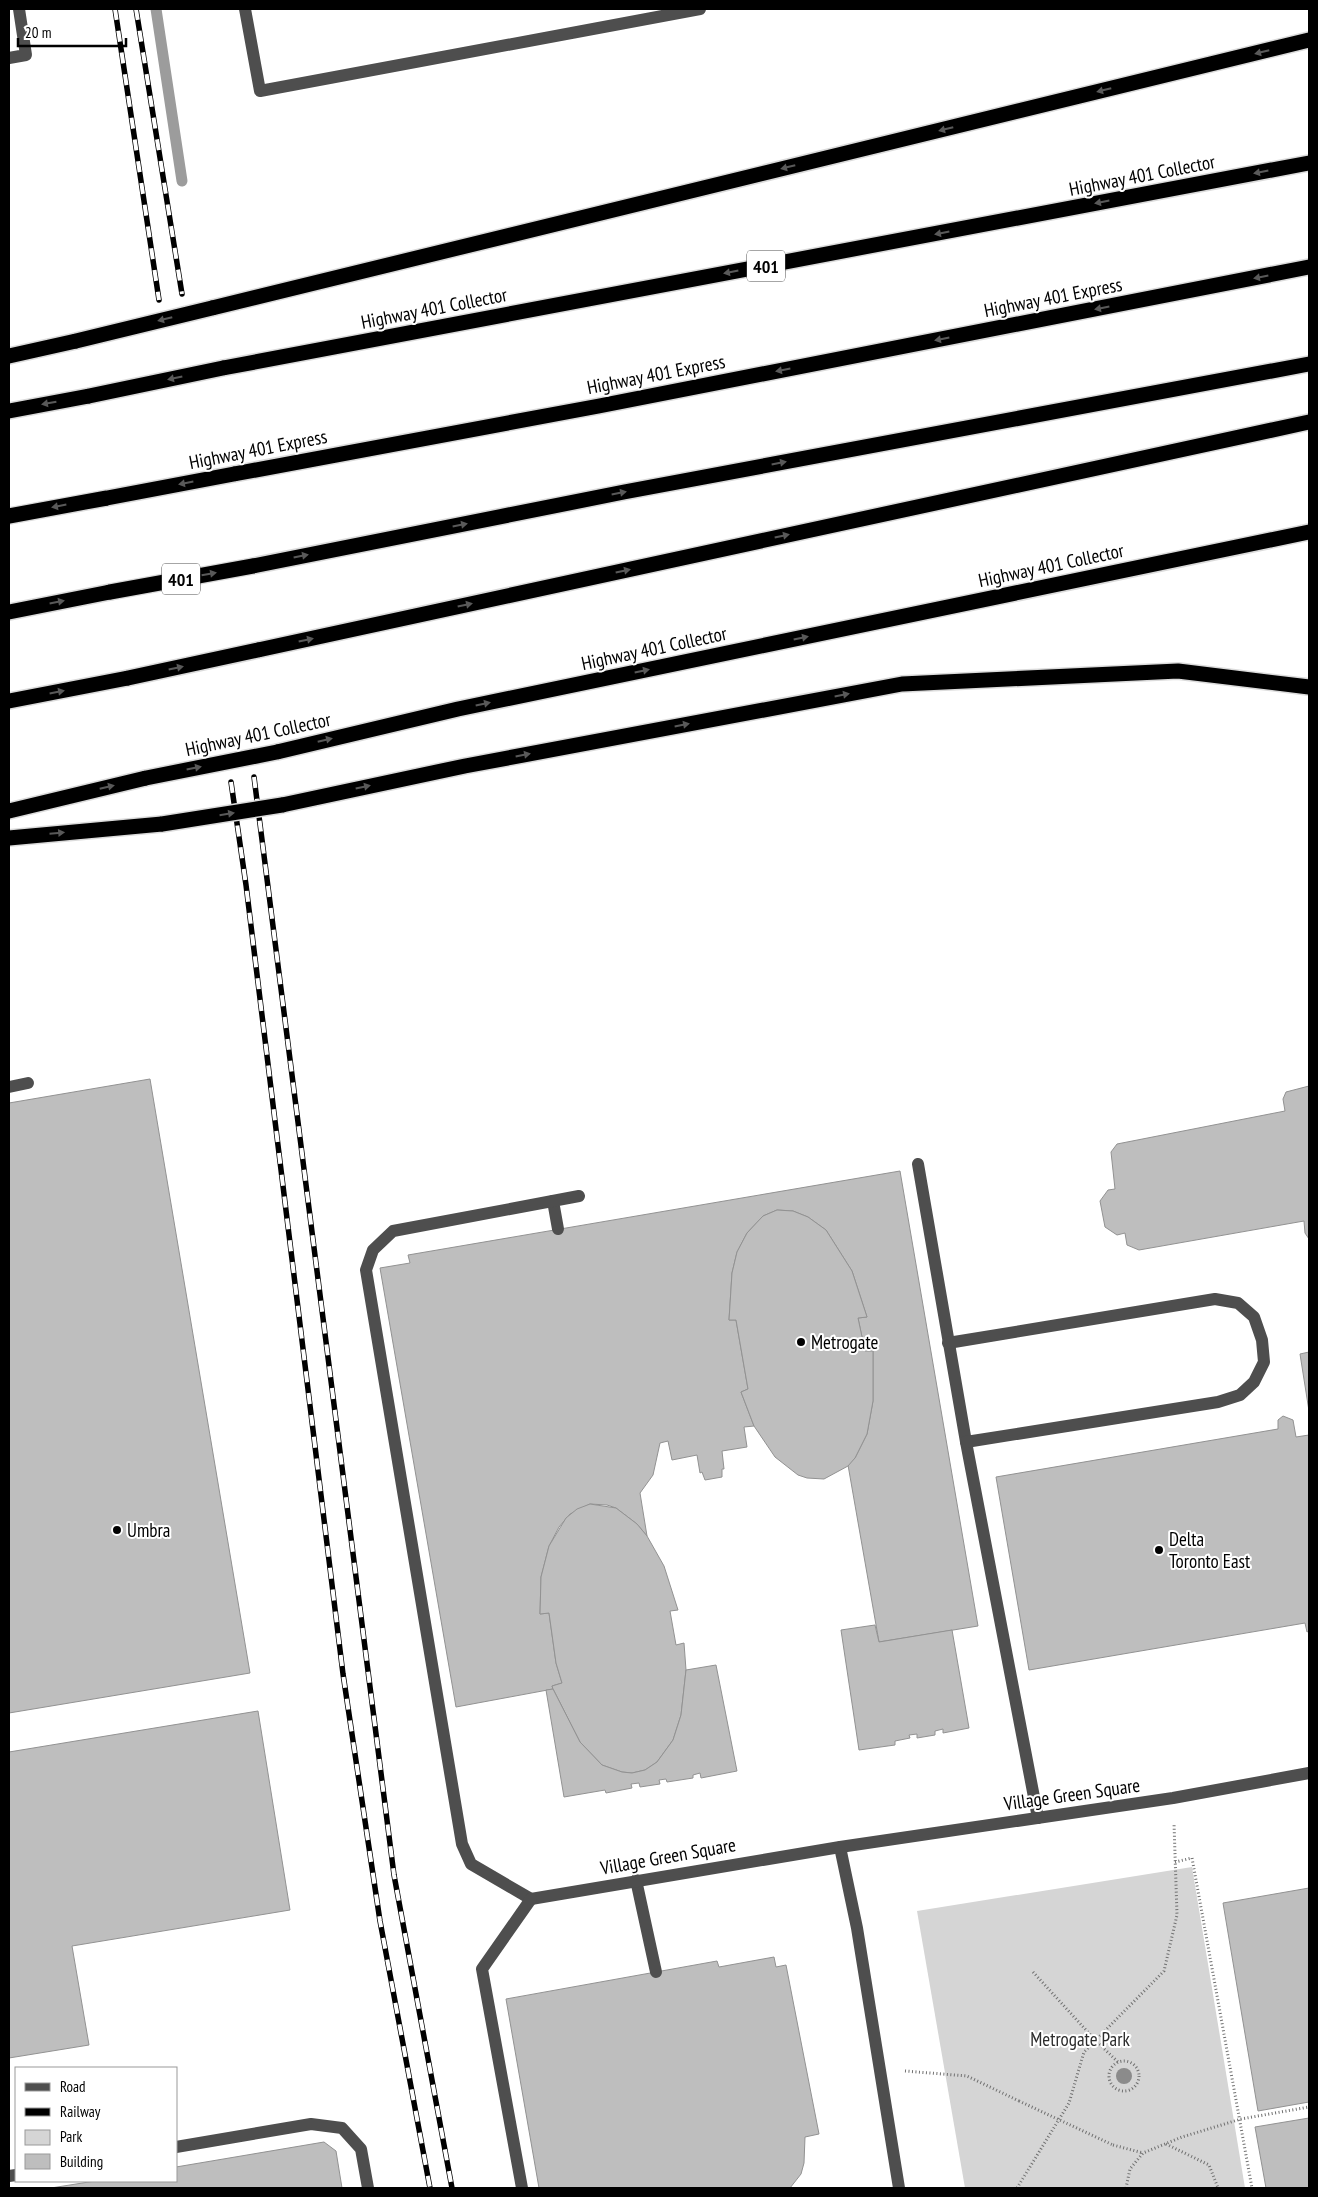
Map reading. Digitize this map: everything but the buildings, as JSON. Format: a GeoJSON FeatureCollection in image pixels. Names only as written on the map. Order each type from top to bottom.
{"type":"FeatureCollection","features":[{"type":"Feature","properties":{"kind":"highway"},"geometry":{"type":"LineString","coordinates":[[9,356],[1309,40]]}},
{"type":"Feature","properties":{"kind":"highway","name":"Highway 401 Collector"},"geometry":{"type":"LineString","coordinates":[[9,411],[223,368],[1309,163]]}},
{"type":"Feature","properties":{"kind":"highway","name":"Highway 401 Express"},"geometry":{"type":"LineString","coordinates":[[9,516],[589,408],[1309,268]]}},
{"type":"Feature","properties":{"kind":"highway","name":"401"},"geometry":{"type":"LineString","coordinates":[[9,612],[253,566],[644,488],[1309,364]]}},
{"type":"Feature","properties":{"kind":"highway"},"geometry":{"type":"LineString","coordinates":[[9,701],[128,678],[1309,422]]}},
{"type":"Feature","properties":{"kind":"highway","name":"Highway 401 Collector"},"geometry":{"type":"LineString","coordinates":[[9,810],[146,778],[277,752],[458,709],[1309,532]]}},
{"type":"Feature","properties":{"kind":"highway"},"geometry":{"type":"LineString","coordinates":[[9,838],[162,824],[282,805],[465,766],[902,684],[1178,671],[1309,687]]}},
{"type":"Feature","properties":{"kind":"street"},"geometry":{"type":"LineString","coordinates":[[9,58],[26,55],[19,9]]}},
{"type":"Feature","properties":{"kind":"street"},"geometry":{"type":"LineString","coordinates":[[245,9],[260,91],[700,9]]}},
{"type":"Feature","properties":{"kind":"street"},"geometry":{"type":"LineString","coordinates":[[9,1087],[28,1083]]}},
{"type":"Feature","properties":{"kind":"street"},"geometry":{"type":"LineString","coordinates":[[918,1164],[966,1442],[1038,1818]]}},
{"type":"Feature","properties":{"kind":"street"},"geometry":{"type":"LineString","coordinates":[[522,2188],[482,1969],[531,1899],[471,1864],[462,1844],[366,1270],[373,1250],[393,1231],[579,1196]]}},
{"type":"Feature","properties":{"kind":"street"},"geometry":{"type":"LineString","coordinates":[[553,1201],[558,1229]]}},
{"type":"Feature","properties":{"kind":"street"},"geometry":{"type":"LineString","coordinates":[[948,1343],[1216,1299],[1238,1303],[1254,1317],[1262,1340],[1264,1362],[1254,1382],[1240,1395],[1218,1402],[966,1442]]}},
{"type":"Feature","properties":{"kind":"street","name":"Village Green Square"},"geometry":{"type":"LineString","coordinates":[[531,1899],[840,1847],[1174,1798],[1309,1773]]}},
{"type":"Feature","properties":{"kind":"street"},"geometry":{"type":"LineString","coordinates":[[840,1847],[857,1928],[881,2070],[895,2188]]}},
{"type":"Feature","properties":{"kind":"street"},"geometry":{"type":"LineString","coordinates":[[636,1880],[656,1972]]}},
{"type":"Feature","properties":{"kind":"street"},"geometry":{"type":"LineString","coordinates":[[178,2147],[311,2124],[342,2128],[361,2148],[368,2188]]}},
{"type":"Feature","properties":{"kind":"path"},"geometry":{"type":"LineString","coordinates":[[1017,2188],[1069,2103],[1084,2052],[1164,1971],[1176,1915],[1174,1798]]}},
{"type":"Feature","properties":{"kind":"path"},"geometry":{"type":"LineString","coordinates":[[1175,1862],[1192,1858],[1242,2119],[1252,2188]]}},
{"type":"Feature","properties":{"kind":"path"},"geometry":{"type":"LineString","coordinates":[[1033,1972],[1096,2041],[1118,2062],[1128,2061],[1136,2067],[1138,2076],[1135,2085],[1131,2088],[1117,2089],[1111,2082],[1109,2073],[1118,2062]]}},
{"type":"Feature","properties":{"kind":"path"},"geometry":{"type":"LineString","coordinates":[[881,2070],[967,2076],[1113,2145],[1143,2153]]}},
{"type":"Feature","properties":{"kind":"path"},"geometry":{"type":"LineString","coordinates":[[1126,2188],[1130,2169],[1143,2153],[1242,2119],[1309,2107]]}},
{"type":"Feature","properties":{"kind":"path"},"geometry":{"type":"LineString","coordinates":[[1165,2144],[1209,2165],[1218,2188]]}},
{"type":"Feature","properties":{"kind":"green space","name":"Metrogate Park"},"geometry":{"type":"Polygon","coordinates":[[[1192,1867],[1245,2188],[965,2188],[917,1911],[1192,1867]]]}},
{"type":"Feature","properties":{"kind":"waterway"},"geometry":{"type":"LineString","coordinates":[[156,9],[182,181]]}},
{"type":"Feature","properties":{"kind":"railway"},"geometry":{"type":"LineString","coordinates":[[115,9],[159,300]]}},
{"type":"Feature","properties":{"kind":"railway"},"geometry":{"type":"LineString","coordinates":[[136,9],[182,294]]}},
{"type":"Feature","properties":{"kind":"railway"},"geometry":{"type":"LineString","coordinates":[[254,777],[394,1875],[452,2188]]}},
{"type":"Feature","properties":{"kind":"railway"},"geometry":{"type":"LineString","coordinates":[[231,782],[246,885],[343,1674],[380,1921],[430,2188]]}},
{"type":"Feature","properties":{"kind":"place","name":"Metrogate"},"geometry":{"type":"Point","coordinates":[801,1342]}},
{"type":"Feature","properties":{"kind":"place","name":"Umbra"},"geometry":{"type":"Point","coordinates":[117,1530]}},
{"type":"Feature","properties":{"kind":"place","name":"Delta Toronto East"},"geometry":{"type":"Point","coordinates":[1159,1550]}}]}
